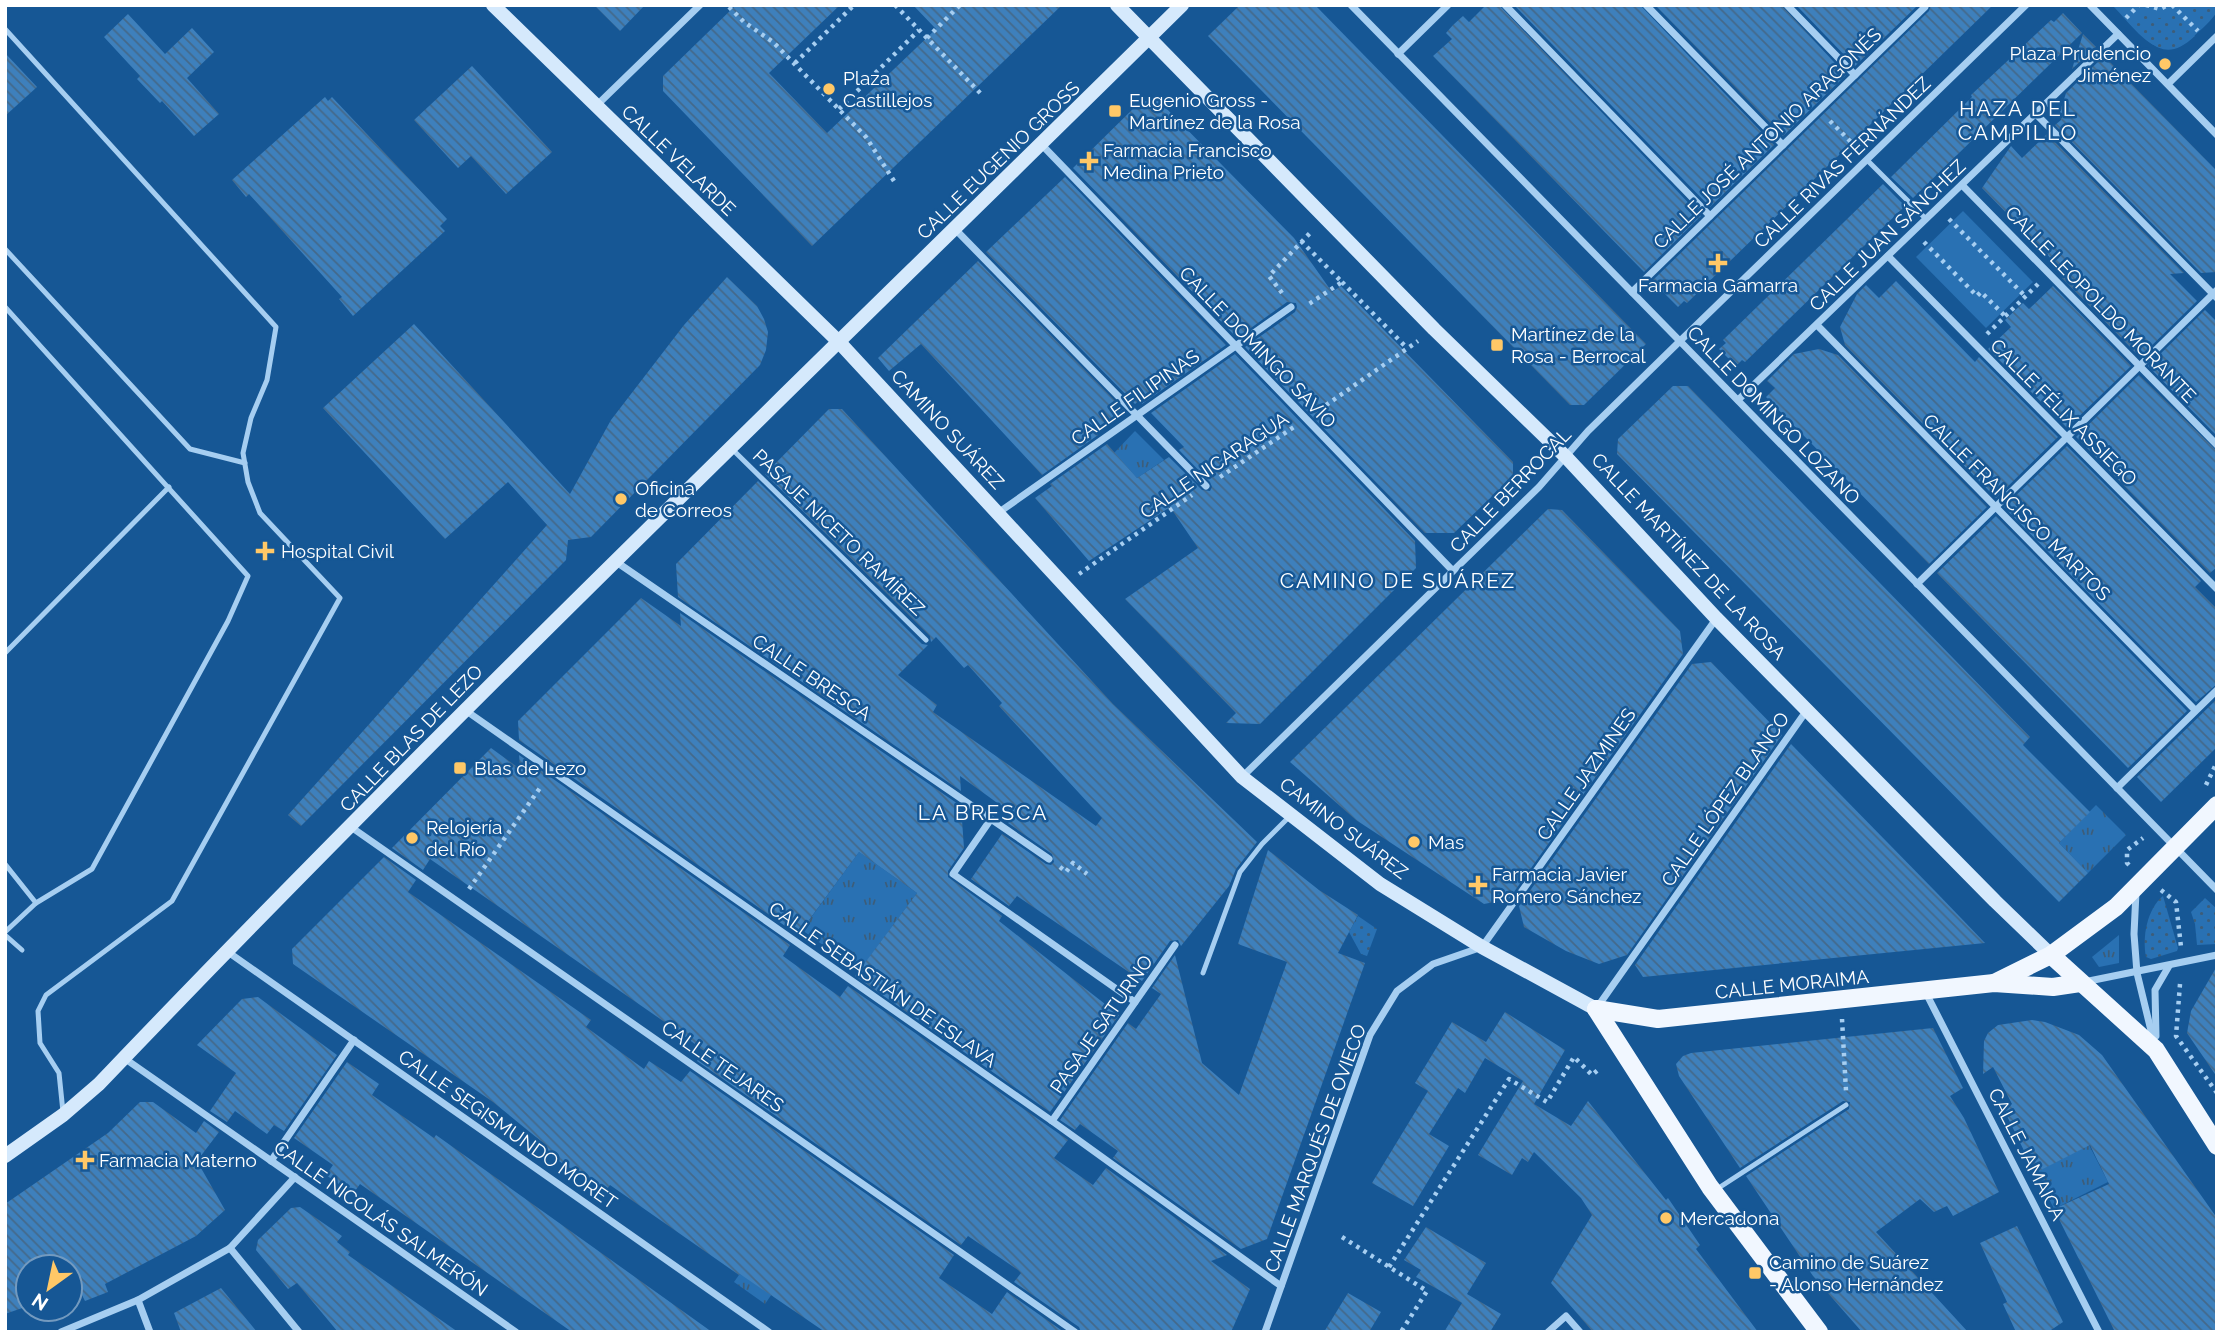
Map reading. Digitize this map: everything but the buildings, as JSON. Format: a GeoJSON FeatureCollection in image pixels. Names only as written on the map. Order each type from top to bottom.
{"type":"FeatureCollection","features":[{"type":"Feature","properties":{"kind":"main road","name":"CALLE VELARDE"},"geometry":{"type":"LineString","coordinates":[[493,5],[839,342]]}},
{"type":"Feature","properties":{"kind":"main road","name":"CALLE MARTÍNEZ DE LA ROSA"},"geometry":{"type":"LineString","coordinates":[[1117,5],[1434,330],[1566,457],[1716,618],[1994,901],[2080,983],[2156,1050],[2217,1146]]}},
{"type":"Feature","properties":{"kind":"main road","name":"CALLE EUGENIO GROSS"},"geometry":{"type":"LineString","coordinates":[[839,342],[1182,5]]}},
{"type":"Feature","properties":{"kind":"main road","name":"CALLE BLAS DE LEZO"},"geometry":{"type":"LineString","coordinates":[[5,1156],[63,1115],[99,1084],[465,710],[839,342]]}},
{"type":"Feature","properties":{"kind":"main road","name":"CAMINO SUÁREZ"},"geometry":{"type":"LineString","coordinates":[[839,342],[1242,777],[1380,884],[1482,947],[1596,1009],[1714,1192],[1811,1329]]}},
{"type":"Feature","properties":{"kind":"main road","name":"CALLE MORAIMA"},"geometry":{"type":"LineString","coordinates":[[1994,983],[2051,955],[2116,907],[2217,805]]}},
{"type":"Feature","properties":{"kind":"main road","name":"CALLE MORAIMA"},"geometry":{"type":"LineString","coordinates":[[1596,1009],[1658,1019],[1994,983],[2053,987],[2080,983]]}},
{"type":"Feature","properties":{"kind":"street"},"geometry":{"type":"LineString","coordinates":[[596,106],[700,5]]}},
{"type":"Feature","properties":{"kind":"street","name":"CALLE DOMINGO LOZANO"},"geometry":{"type":"LineString","coordinates":[[1351,5],[2217,890]]}},
{"type":"Feature","properties":{"kind":"street"},"geometry":{"type":"LineString","coordinates":[[1398,54],[1447,5]]}},
{"type":"Feature","properties":{"kind":"street"},"geometry":{"type":"LineString","coordinates":[[1505,5],[1710,216]]}},
{"type":"Feature","properties":{"kind":"street"},"geometry":{"type":"LineString","coordinates":[[1646,5],[1783,145]]}},
{"type":"Feature","properties":{"kind":"street"},"geometry":{"type":"LineString","coordinates":[[1787,5],[1855,75]]}},
{"type":"Feature","properties":{"kind":"street","name":"CALLE RIVAS FERNÁNDEZ"},"geometry":{"type":"LineString","coordinates":[[1680,341],[2026,5]]}},
{"type":"Feature","properties":{"kind":"street"},"geometry":{"type":"LineString","coordinates":[[2090,5],[2217,135]]}},
{"type":"Feature","properties":{"kind":"street","name":"CALLE JOSÉ ANTONIO ARAGONÉS"},"geometry":{"type":"LineString","coordinates":[[1632,292],[1924,6]]}},
{"type":"Feature","properties":{"kind":"street","name":"CALLE JUAN SÁNCHEZ"},"geometry":{"type":"LineString","coordinates":[[1738,400],[2118,34]]}},
{"type":"Feature","properties":{"kind":"street"},"geometry":{"type":"LineString","coordinates":[[2168,84],[2217,36]]}},
{"type":"Feature","properties":{"kind":"street"},"geometry":{"type":"LineString","coordinates":[[1917,584],[2215,294],[2036,114]]}},
{"type":"Feature","properties":{"kind":"street","name":"CALLE DOMINGO SAVIO"},"geometry":{"type":"LineString","coordinates":[[1041,144],[1453,571]]}},
{"type":"Feature","properties":{"kind":"street","name":"CALLE LEOPOLDO MORANTE"},"geometry":{"type":"LineString","coordinates":[[1962,185],[2217,445]]}},
{"type":"Feature","properties":{"kind":"street"},"geometry":{"type":"LineString","coordinates":[[954,229],[1206,486]]}},
{"type":"Feature","properties":{"kind":"street","name":"CALLE FÉLIX ASSIEGO"},"geometry":{"type":"LineString","coordinates":[[1888,256],[2217,589]]}},
{"type":"Feature","properties":{"kind":"street","name":"CALLE FILIPINAS"},"geometry":{"type":"LineString","coordinates":[[997,513],[1235,346],[1293,310]]}},
{"type":"Feature","properties":{"kind":"street","name":"CALLE FRANCISCO MARTOS"},"geometry":{"type":"LineString","coordinates":[[1816,325],[2195,710]]}},
{"type":"Feature","properties":{"kind":"street","name":"CALLE BERROCAL"},"geometry":{"type":"LineString","coordinates":[[1242,777],[1539,487],[1588,431],[1680,341]]}},
{"type":"Feature","properties":{"kind":"street","name":"CALLE BRESCA"},"geometry":{"type":"LineString","coordinates":[[614,561],[1049,859]]}},
{"type":"Feature","properties":{"kind":"street","name":"CALLE JAZMINES"},"geometry":{"type":"LineString","coordinates":[[1482,947],[1716,618]]}},
{"type":"Feature","properties":{"kind":"street"},"geometry":{"type":"LineString","coordinates":[[2117,788],[2217,690]]}},
{"type":"Feature","properties":{"kind":"street","name":"CALLE SEBASTIÁN DE ESLAVA"},"geometry":{"type":"LineString","coordinates":[[465,710],[1052,1121],[1281,1286]]}},
{"type":"Feature","properties":{"kind":"street","name":"CALLE LÓPEZ BLANCO"},"geometry":{"type":"LineString","coordinates":[[1596,1009],[1807,710]]}},
{"type":"Feature","properties":{"kind":"street"},"geometry":{"type":"LineString","coordinates":[[991,819],[953,874],[1135,1002]]}},
{"type":"Feature","properties":{"kind":"street","name":"CALLE TEJARES"},"geometry":{"type":"LineString","coordinates":[[351,827],[1075,1332]]}},
{"type":"Feature","properties":{"kind":"street"},"geometry":{"type":"LineString","coordinates":[[2136,887],[2134,934],[2137,973],[2156,1050]]}},
{"type":"Feature","properties":{"kind":"street","name":"PASAJE SATURNO"},"geometry":{"type":"LineString","coordinates":[[1052,1121],[1175,945]]}},
{"type":"Feature","properties":{"kind":"street","name":"CALLE MARQUÉS DE OVIECO"},"geometry":{"type":"LineString","coordinates":[[1265,1332],[1370,1035],[1397,991],[1433,964],[1482,947]]}},
{"type":"Feature","properties":{"kind":"street","name":"CALLE SEGISMUNDO MORET"},"geometry":{"type":"LineString","coordinates":[[228,952],[769,1332]]}},
{"type":"Feature","properties":{"kind":"street"},"geometry":{"type":"LineString","coordinates":[[2080,983],[2217,955]]}},
{"type":"Feature","properties":{"kind":"street"},"geometry":{"type":"LineString","coordinates":[[2156,1050],[2155,990],[2169,966]]}},
{"type":"Feature","properties":{"kind":"street","name":"CALLE JAMAICA"},"geometry":{"type":"LineString","coordinates":[[1925,991],[1951,1037],[2099,1332]]}},
{"type":"Feature","properties":{"kind":"street"},"geometry":{"type":"LineString","coordinates":[[271,1161],[354,1040]]}},
{"type":"Feature","properties":{"kind":"street","name":"CALLE NICOLÁS SALMERÓN"},"geometry":{"type":"LineString","coordinates":[[124,1058],[516,1332]]}},
{"type":"Feature","properties":{"kind":"street"},"geometry":{"type":"LineString","coordinates":[[61,1332],[138,1300],[230,1248],[295,1177]]}},
{"type":"Feature","properties":{"kind":"street"},"geometry":{"type":"LineString","coordinates":[[230,1248],[299,1332]]}},
{"type":"Feature","properties":{"kind":"street"},"geometry":{"type":"LineString","coordinates":[[138,1300],[150,1332]]}},
{"type":"Feature","properties":{"kind":"street"},"geometry":{"type":"LineString","coordinates":[[1548,1332],[1566,1316],[1580,1332]]}},
{"type":"Feature","properties":{"kind":"lane"},"geometry":{"type":"LineString","coordinates":[[5,29],[276,327],[267,380],[251,418],[243,453],[248,482],[260,513],[340,598],[172,901],[46,995],[38,1011],[40,1043],[59,1073],[63,1115]]}},
{"type":"Feature","properties":{"kind":"lane"},"geometry":{"type":"LineString","coordinates":[[1868,160],[1926,219]]}},
{"type":"Feature","properties":{"kind":"lane"},"geometry":{"type":"LineString","coordinates":[[5,249],[190,449],[245,463]]}},
{"type":"Feature","properties":{"kind":"lane"},"geometry":{"type":"LineString","coordinates":[[5,307],[248,576],[228,621],[92,869],[36,903],[5,933],[22,950]]}},
{"type":"Feature","properties":{"kind":"lane","name":"PASAJE NICETO RAMÍREZ"},"geometry":{"type":"LineString","coordinates":[[730,447],[926,640]]}},
{"type":"Feature","properties":{"kind":"lane"},"geometry":{"type":"LineString","coordinates":[[5,653],[169,487]]}},
{"type":"Feature","properties":{"kind":"lane"},"geometry":{"type":"LineString","coordinates":[[1203,973],[1240,872],[1262,844],[1291,815]]}},
{"type":"Feature","properties":{"kind":"lane"},"geometry":{"type":"LineString","coordinates":[[5,864],[36,903]]}},
{"type":"Feature","properties":{"kind":"lane"},"geometry":{"type":"LineString","coordinates":[[1714,1192],[1846,1105]]}},
{"type":"Feature","properties":{"kind":"path"},"geometry":{"type":"LineString","coordinates":[[795,63],[854,5]]}},
{"type":"Feature","properties":{"kind":"path"},"geometry":{"type":"LineString","coordinates":[[895,5],[983,96]]}},
{"type":"Feature","properties":{"kind":"path"},"geometry":{"type":"LineString","coordinates":[[927,38],[960,5]]}},
{"type":"Feature","properties":{"kind":"path"},"geometry":{"type":"LineString","coordinates":[[2123,21],[2139,5]]}},
{"type":"Feature","properties":{"kind":"path"},"geometry":{"type":"LineString","coordinates":[[2146,5],[2160,9],[2170,5],[2201,35]]}},
{"type":"Feature","properties":{"kind":"path"},"geometry":{"type":"LineString","coordinates":[[729,6],[744,22],[773,42],[795,63],[866,137],[894,181]]}},
{"type":"Feature","properties":{"kind":"path"},"geometry":{"type":"LineString","coordinates":[[839,109],[919,30]]}},
{"type":"Feature","properties":{"kind":"path"},"geometry":{"type":"LineString","coordinates":[[1819,110],[1868,160]]}},
{"type":"Feature","properties":{"kind":"path"},"geometry":{"type":"LineString","coordinates":[[1282,294],[1269,276],[1326,218]]}},
{"type":"Feature","properties":{"kind":"path"},"geometry":{"type":"LineString","coordinates":[[1952,222],[2025,296]]}},
{"type":"Feature","properties":{"kind":"path"},"geometry":{"type":"LineString","coordinates":[[1301,241],[1407,348]]}},
{"type":"Feature","properties":{"kind":"path"},"geometry":{"type":"LineString","coordinates":[[1928,246],[1977,296],[1981,292],[2005,316]]}},
{"type":"Feature","properties":{"kind":"path"},"geometry":{"type":"LineString","coordinates":[[1976,345],[2048,274]]}},
{"type":"Feature","properties":{"kind":"path"},"geometry":{"type":"LineString","coordinates":[[1293,310],[1342,282]]}},
{"type":"Feature","properties":{"kind":"path","name":"CALLE NICARAGUA"},"geometry":{"type":"LineString","coordinates":[[1063,584],[1413,344]]}},
{"type":"Feature","properties":{"kind":"path"},"geometry":{"type":"LineString","coordinates":[[460,902],[551,771]]}},
{"type":"Feature","properties":{"kind":"path"},"geometry":{"type":"LineString","coordinates":[[1049,859],[1066,872],[1073,863],[1087,874]]}},
{"type":"Feature","properties":{"kind":"path"},"geometry":{"type":"LineString","coordinates":[[1841,1000],[1846,1105]]}},
{"type":"Feature","properties":{"kind":"path"},"geometry":{"type":"LineString","coordinates":[[1389,1267],[1509,1079],[1547,1102],[1574,1057],[1592,1075],[1599,1069]]}},
{"type":"Feature","properties":{"kind":"path"},"geometry":{"type":"LineString","coordinates":[[1342,1237],[1427,1291],[1401,1332]]}},
{"type":"Feature","properties":{"kind":"green space"},"geometry":{"type":"Polygon","coordinates":[[[2112,5],[2217,5],[2217,12],[2194,36],[2170,49],[2149,42],[2112,5]]]}},
{"type":"Feature","properties":{"kind":"green space"},"geometry":{"type":"Polygon","coordinates":[[[2186,5],[2217,5],[2217,12],[2201,29],[2193,20],[2197,15],[2186,5]]]}},
{"type":"Feature","properties":{"kind":"green space"},"geometry":{"type":"Polygon","coordinates":[[[2143,13],[2158,18],[2173,14],[2195,36],[2185,44],[2168,50],[2153,45],[2130,24],[2143,13]]]}},
{"type":"Feature","properties":{"kind":"green space"},"geometry":{"type":"Polygon","coordinates":[[[1963,211],[2033,282],[1986,328],[1916,257],[1963,211]]]}},
{"type":"Feature","properties":{"kind":"green space"},"geometry":{"type":"Polygon","coordinates":[[[1135,431],[1164,460],[1137,478],[1114,453],[1135,431]]]}},
{"type":"Feature","properties":{"kind":"green space"},"geometry":{"type":"Polygon","coordinates":[[[2096,805],[2126,835],[2088,873],[2059,843],[2096,805]]]}},
{"type":"Feature","properties":{"kind":"green space"},"geometry":{"type":"Polygon","coordinates":[[[859,852],[917,893],[859,971],[802,930],[859,852]]]}},
{"type":"Feature","properties":{"kind":"green space"},"geometry":{"type":"Polygon","coordinates":[[[2163,896],[2178,948],[2177,951],[2151,959],[2146,957],[2145,932],[2153,908],[2163,896]]]}},
{"type":"Feature","properties":{"kind":"green space"},"geometry":{"type":"Polygon","coordinates":[[[2205,898],[2217,909],[2217,944],[2197,945],[2191,912],[2205,898]]]}},
{"type":"Feature","properties":{"kind":"green space"},"geometry":{"type":"Polygon","coordinates":[[[1358,916],[1377,929],[1367,956],[1361,954],[1349,932],[1358,916]]]}},
{"type":"Feature","properties":{"kind":"green space"},"geometry":{"type":"Polygon","coordinates":[[[2119,935],[2119,963],[2099,967],[2092,957],[2119,935]]]}},
{"type":"Feature","properties":{"kind":"green space"},"geometry":{"type":"Polygon","coordinates":[[[2089,1145],[2108,1182],[2054,1209],[2036,1172],[2089,1145]]]}},
{"type":"Feature","properties":{"kind":"green space"},"geometry":{"type":"Polygon","coordinates":[[[773,1227],[803,1249],[765,1304],[734,1282],[773,1227]]]}},
{"type":"Feature","properties":{"kind":"place","name":"Plaza Prudencio Jiménez"},"geometry":{"type":"Point","coordinates":[2165,64]}},
{"type":"Feature","properties":{"kind":"place","name":"Plaza Castillejos"},"geometry":{"type":"Point","coordinates":[829,89]}},
{"type":"Feature","properties":{"kind":"place","name":"Eugenio Gross - Martínez de la Rosa"},"geometry":{"type":"Point","coordinates":[1115,111]}},
{"type":"Feature","properties":{"kind":"place","name":"Farmacia Francisco Medina Prieto"},"geometry":{"type":"Point","coordinates":[1089,161]}},
{"type":"Feature","properties":{"kind":"place","name":"Farmacia Gamarra"},"geometry":{"type":"Point","coordinates":[1718,263]}},
{"type":"Feature","properties":{"kind":"place","name":"Martínez de la Rosa - Berrocal"},"geometry":{"type":"Point","coordinates":[1497,345]}},
{"type":"Feature","properties":{"kind":"place","name":"Oficina de Correos"},"geometry":{"type":"Point","coordinates":[621,499]}},
{"type":"Feature","properties":{"kind":"place","name":"Hospital Civil"},"geometry":{"type":"Point","coordinates":[265,551]}},
{"type":"Feature","properties":{"kind":"place","name":"Blas de Lezo"},"geometry":{"type":"Point","coordinates":[460,768]}},
{"type":"Feature","properties":{"kind":"place","name":"Relojería del Río"},"geometry":{"type":"Point","coordinates":[412,838]}},
{"type":"Feature","properties":{"kind":"place","name":"Mas"},"geometry":{"type":"Point","coordinates":[1414,842]}},
{"type":"Feature","properties":{"kind":"place","name":"Farmacia Javier Romero Sánchez"},"geometry":{"type":"Point","coordinates":[1478,885]}},
{"type":"Feature","properties":{"kind":"place","name":"Farmacia Materno"},"geometry":{"type":"Point","coordinates":[85,1160]}},
{"type":"Feature","properties":{"kind":"place","name":"Mercadona"},"geometry":{"type":"Point","coordinates":[1666,1218]}},
{"type":"Feature","properties":{"kind":"place","name":"Camino de Suárez - Alonso Hernández"},"geometry":{"type":"Point","coordinates":[1755,1273]}},
{"type":"Feature","properties":{"kind":"district","name":"HAZA DEL CAMPILLO"},"geometry":{"type":"Point","coordinates":[2018,121]}},
{"type":"Feature","properties":{"kind":"district","name":"CAMINO DE SUÁREZ"},"geometry":{"type":"Point","coordinates":[1398,581]}},
{"type":"Feature","properties":{"kind":"district","name":"LA BRESCA"},"geometry":{"type":"Point","coordinates":[983,813]}}]}
